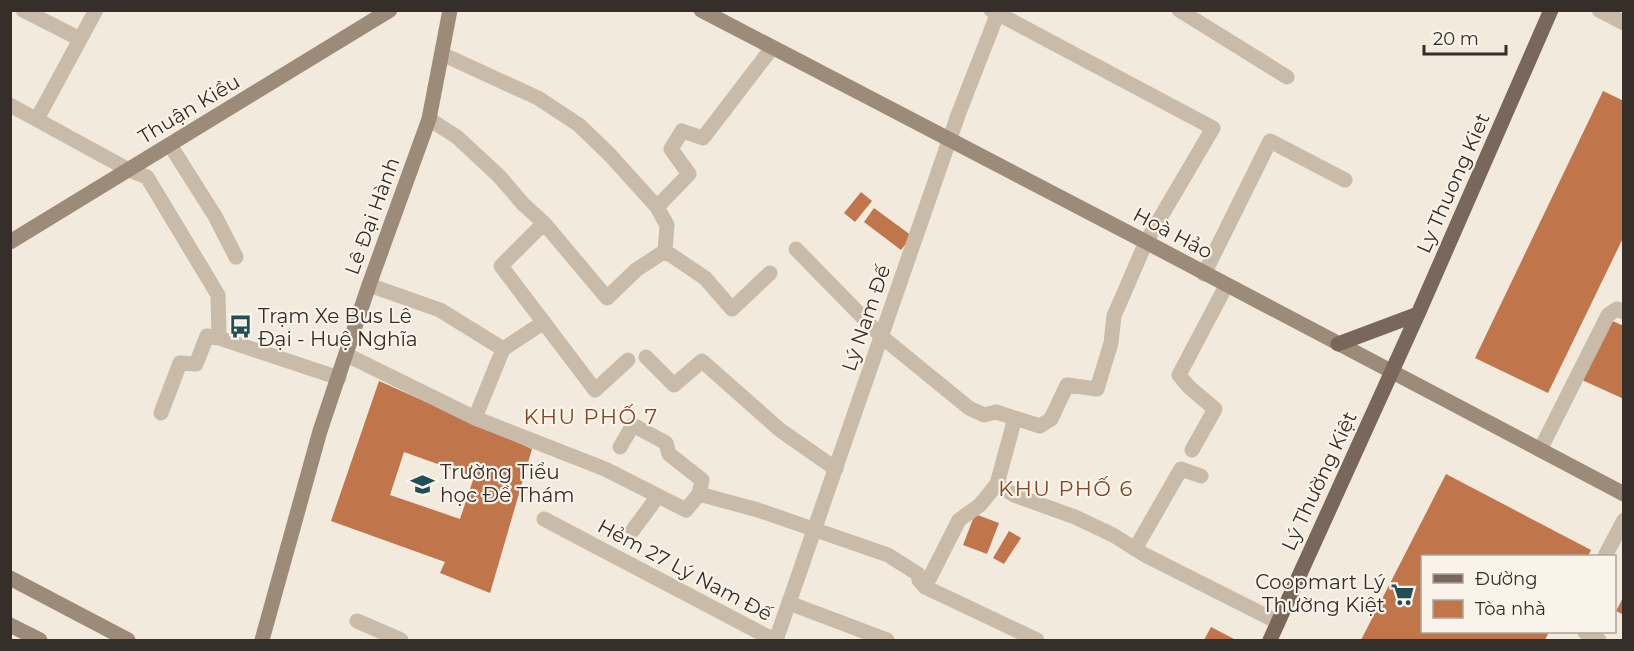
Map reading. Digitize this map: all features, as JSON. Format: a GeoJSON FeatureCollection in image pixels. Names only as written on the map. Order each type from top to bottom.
{"type":"FeatureCollection","features":[{"type":"Feature","properties":{"kind":"main road","name":"Ly Thuong Kiet"},"geometry":{"type":"LineString","coordinates":[[1392,371],[1551,10]]}},
{"type":"Feature","properties":{"kind":"main road"},"geometry":{"type":"LineString","coordinates":[[1338,344],[1418,314]]}},
{"type":"Feature","properties":{"kind":"main road","name":"Lý Thường Kiệt"},"geometry":{"type":"LineString","coordinates":[[1269,640],[1392,371]]}},
{"type":"Feature","properties":{"kind":"street"},"geometry":{"type":"LineString","coordinates":[[23,10],[80,39]]}},
{"type":"Feature","properties":{"kind":"street"},"geometry":{"type":"LineString","coordinates":[[37,119],[96,10]]}},
{"type":"Feature","properties":{"kind":"street","name":"Thuận Kiều"},"geometry":{"type":"LineString","coordinates":[[10,242],[390,10]]}},
{"type":"Feature","properties":{"kind":"street","name":"Lê Đại Hành"},"geometry":{"type":"LineString","coordinates":[[262,640],[320,431],[369,285],[429,119],[450,10]]}},
{"type":"Feature","properties":{"kind":"street","name":"Hoà Hảo"},"geometry":{"type":"LineString","coordinates":[[701,10],[1623,494]]}},
{"type":"Feature","properties":{"kind":"street"},"geometry":{"type":"LineString","coordinates":[[1179,10],[1287,76]]}},
{"type":"Feature","properties":{"kind":"street"},"geometry":{"type":"LineString","coordinates":[[1599,10],[1623,23]]}},
{"type":"Feature","properties":{"kind":"street"},"geometry":{"type":"LineString","coordinates":[[796,249],[882,337],[969,408],[984,414],[996,412],[1040,426],[1051,419],[1067,385],[1097,389],[1111,343],[1113,315],[1146,242],[1212,128],[996,12]]}},
{"type":"Feature","properties":{"kind":"street","name":"Lý Nam Đế"},"geometry":{"type":"LineString","coordinates":[[775,640],[996,12]]}},
{"type":"Feature","properties":{"kind":"street"},"geometry":{"type":"LineString","coordinates":[[657,207],[689,174],[671,149],[682,131],[703,138],[772,48]]}},
{"type":"Feature","properties":{"kind":"street"},"geometry":{"type":"LineString","coordinates":[[442,54],[538,98],[579,125],[657,207],[667,225],[665,250]]}},
{"type":"Feature","properties":{"kind":"street"},"geometry":{"type":"LineString","coordinates":[[10,105],[129,170],[147,177],[218,296],[219,338]]}},
{"type":"Feature","properties":{"kind":"street"},"geometry":{"type":"LineString","coordinates":[[429,119],[457,137],[499,176],[523,204],[544,223],[607,298],[636,270],[665,250]]}},
{"type":"Feature","properties":{"kind":"street"},"geometry":{"type":"LineString","coordinates":[[1204,274],[1270,141],[1345,180]]}},
{"type":"Feature","properties":{"kind":"street"},"geometry":{"type":"LineString","coordinates":[[170,145],[215,216],[236,257]]}},
{"type":"Feature","properties":{"kind":"street"},"geometry":{"type":"LineString","coordinates":[[544,223],[501,266],[595,390],[628,360]]}},
{"type":"Feature","properties":{"kind":"street"},"geometry":{"type":"LineString","coordinates":[[665,250],[705,278],[732,309],[770,273]]}},
{"type":"Feature","properties":{"kind":"street"},"geometry":{"type":"LineString","coordinates":[[369,285],[440,310],[503,349]]}},
{"type":"Feature","properties":{"kind":"street"},"geometry":{"type":"LineString","coordinates":[[1192,450],[1215,408],[1189,387],[1179,375],[1226,286]]}},
{"type":"Feature","properties":{"kind":"street"},"geometry":{"type":"LineString","coordinates":[[1540,450],[1608,315],[1617,309],[1623,312]]}},
{"type":"Feature","properties":{"kind":"street"},"geometry":{"type":"LineString","coordinates":[[475,418],[503,349],[544,322]]}},
{"type":"Feature","properties":{"kind":"street"},"geometry":{"type":"LineString","coordinates":[[161,413],[180,363],[196,364],[207,336],[339,378]]}},
{"type":"Feature","properties":{"kind":"street"},"geometry":{"type":"LineString","coordinates":[[347,355],[475,418],[605,469],[686,510],[699,494],[702,480],[669,454],[666,443],[633,425],[620,447]]}},
{"type":"Feature","properties":{"kind":"street"},"geometry":{"type":"LineString","coordinates":[[646,357],[674,385],[702,361],[780,430],[836,469]]}},
{"type":"Feature","properties":{"kind":"street"},"geometry":{"type":"LineString","coordinates":[[925,587],[959,520],[980,505],[997,484],[1015,418]]}},
{"type":"Feature","properties":{"kind":"street"},"geometry":{"type":"LineString","coordinates":[[1136,549],[1181,469],[1201,476]]}},
{"type":"Feature","properties":{"kind":"street"},"geometry":{"type":"LineString","coordinates":[[997,484],[1014,495],[1075,517],[1113,535],[1195,581],[1278,622]]}},
{"type":"Feature","properties":{"kind":"street"},"geometry":{"type":"LineString","coordinates":[[699,494],[759,510],[888,555],[918,574],[919,580],[925,587],[1037,640]]}},
{"type":"Feature","properties":{"kind":"street"},"geometry":{"type":"LineString","coordinates":[[633,530],[657,496]]}},
{"type":"Feature","properties":{"kind":"street","name":"Hẻm 27 Lý Nam Đế"},"geometry":{"type":"LineString","coordinates":[[544,519],[775,640]]}},
{"type":"Feature","properties":{"kind":"street"},"geometry":{"type":"LineString","coordinates":[[1606,555],[1623,520]]}},
{"type":"Feature","properties":{"kind":"street"},"geometry":{"type":"LineString","coordinates":[[10,578],[128,640]]}},
{"type":"Feature","properties":{"kind":"street"},"geometry":{"type":"LineString","coordinates":[[789,603],[887,640]]}},
{"type":"Feature","properties":{"kind":"street"},"geometry":{"type":"LineString","coordinates":[[357,621],[401,640]]}},
{"type":"Feature","properties":{"kind":"street"},"geometry":{"type":"LineString","coordinates":[[10,625],[40,640]]}},
{"type":"Feature","properties":{"kind":"building"},"geometry":{"type":"Polygon","coordinates":[[[1603,91],[1624,101],[1624,236],[1548,393],[1475,358],[1603,91]]]}},
{"type":"Feature","properties":{"kind":"building"},"geometry":{"type":"Polygon","coordinates":[[[861,192],[872,201],[855,222],[844,213],[861,192]]]}},
{"type":"Feature","properties":{"kind":"building"},"geometry":{"type":"Polygon","coordinates":[[[874,208],[912,236],[901,250],[864,222],[874,208]]]}},
{"type":"Feature","properties":{"kind":"building"},"geometry":{"type":"Polygon","coordinates":[[[1610,320],[1624,326],[1624,399],[1582,380],[1610,320]]]}},
{"type":"Feature","properties":{"kind":"building"},"geometry":{"type":"Polygon","coordinates":[[[379,381],[532,449],[490,593],[440,573],[445,562],[331,521],[379,381]],[[404,452],[390,495],[460,519],[474,477],[404,452]]]}},
{"type":"Feature","properties":{"kind":"building","name":"Coopmart Lý Thường Kiệt"},"geometry":{"type":"Polygon","coordinates":[[[1446,474],[1591,550],[1588,555],[1421,555],[1421,633],[1548,633],[1545,640],[1361,640],[1446,474]]]}},
{"type":"Feature","properties":{"kind":"building"},"geometry":{"type":"Polygon","coordinates":[[[975,514],[999,523],[987,554],[963,545],[975,514]]]}},
{"type":"Feature","properties":{"kind":"building"},"geometry":{"type":"Polygon","coordinates":[[[1009,531],[1021,538],[1004,564],[993,558],[1009,531]]]}},
{"type":"Feature","properties":{"kind":"building"},"geometry":{"type":"Polygon","coordinates":[[[1624,596],[1624,615],[1616,611],[1624,596]]]}},
{"type":"Feature","properties":{"kind":"building"},"geometry":{"type":"Polygon","coordinates":[[[1211,627],[1236,640],[1204,640],[1211,627]]]}},
{"type":"Feature","properties":{"kind":"place","name":"Trạm Xe Bus Lê Đại - Huệ Nghĩa"},"geometry":{"type":"Point","coordinates":[240,327]}},
{"type":"Feature","properties":{"kind":"place","name":"Trường Tiểu học Đề Thám"},"geometry":{"type":"Point","coordinates":[422,484]}},
{"type":"Feature","properties":{"kind":"place","name":"Coopmart Lý Thường Kiệt"},"geometry":{"type":"Point","coordinates":[1403,594]}},
{"type":"Feature","properties":{"kind":"district","name":"KHU PHỐ 7"},"geometry":{"type":"Point","coordinates":[591,417]}},
{"type":"Feature","properties":{"kind":"district","name":"KHU PHỐ 6"},"geometry":{"type":"Point","coordinates":[1066,489]}}]}
